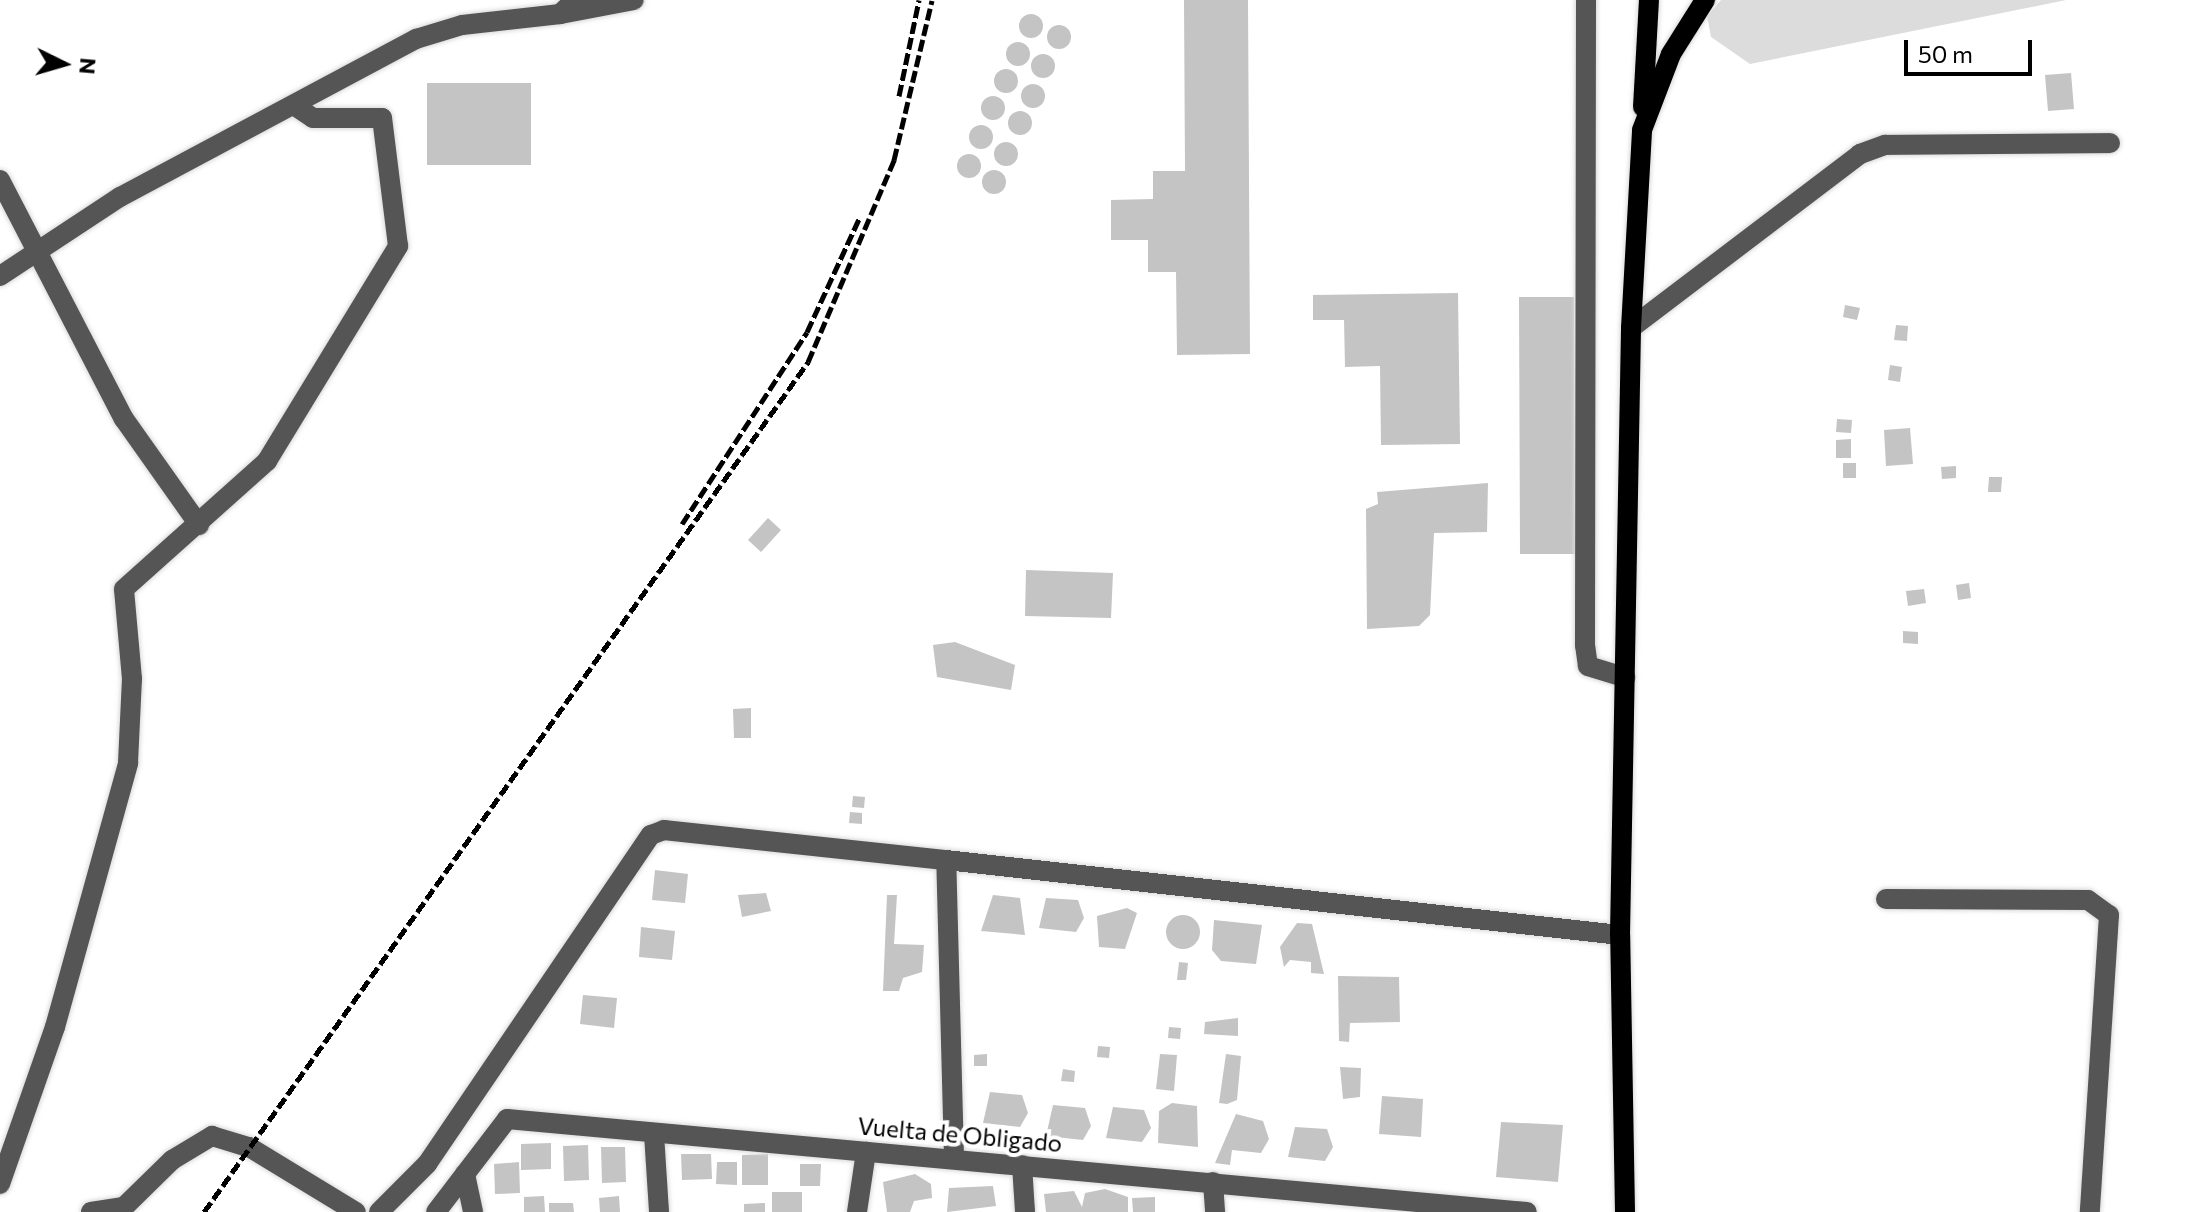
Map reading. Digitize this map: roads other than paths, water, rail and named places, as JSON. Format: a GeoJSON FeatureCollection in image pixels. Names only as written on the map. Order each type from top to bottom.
{"type":"FeatureCollection","features":[{"type":"Feature","properties":{"kind":"main road"},"geometry":{"type":"LineString","coordinates":[[1625,1212],[1620,935],[1631,328],[1649,0]]}},
{"type":"Feature","properties":{"kind":"main road"},"geometry":{"type":"LineString","coordinates":[[1642,130],[1671,54],[1705,0]]}},
{"type":"Feature","properties":{"kind":"street"},"geometry":{"type":"LineString","coordinates":[[0,276],[120,197],[439,29],[567,7],[634,0]]}},
{"type":"Feature","properties":{"kind":"street"},"geometry":{"type":"LineString","coordinates":[[1586,0],[1585,645],[1588,666],[1625,677]]}},
{"type":"Feature","properties":{"kind":"street"},"geometry":{"type":"LineString","coordinates":[[0,1184],[55,1027],[128,763],[132,679],[124,589],[267,461],[398,246],[382,118],[313,118],[294,105]]}},
{"type":"Feature","properties":{"kind":"street"},"geometry":{"type":"LineString","coordinates":[[1631,328],[1860,154],[1885,145],[2110,143]]}},
{"type":"Feature","properties":{"kind":"street"},"geometry":{"type":"LineString","coordinates":[[0,180],[124,419],[199,525]]}},
{"type":"Feature","properties":{"kind":"street"},"geometry":{"type":"LineString","coordinates":[[379,1212],[427,1164],[651,835],[664,830],[1620,935]]}},
{"type":"Feature","properties":{"kind":"street"},"geometry":{"type":"LineString","coordinates":[[946,860],[954,1157]]}},
{"type":"Feature","properties":{"kind":"street"},"geometry":{"type":"LineString","coordinates":[[1886,899],[2088,900],[2109,915],[2105,1063],[2090,1212]]}},
{"type":"Feature","properties":{"kind":"street","name":"Vuelta de Obligado"},"geometry":{"type":"LineString","coordinates":[[436,1212],[507,1119],[1213,1182],[1402,1206],[1527,1212]]}},
{"type":"Feature","properties":{"kind":"street"},"geometry":{"type":"LineString","coordinates":[[654,1134],[659,1212]]}},
{"type":"Feature","properties":{"kind":"street"},"geometry":{"type":"LineString","coordinates":[[91,1212],[124,1207],[193,1144],[227,1136],[356,1212]]}},
{"type":"Feature","properties":{"kind":"street"},"geometry":{"type":"LineString","coordinates":[[857,1212],[866,1152]]}},
{"type":"Feature","properties":{"kind":"street"},"geometry":{"type":"LineString","coordinates":[[1022,1165],[1025,1212]]}},
{"type":"Feature","properties":{"kind":"street"},"geometry":{"type":"LineString","coordinates":[[465,1174],[473,1212]]}},
{"type":"Feature","properties":{"kind":"street"},"geometry":{"type":"LineString","coordinates":[[1213,1182],[1215,1212]]}},
{"type":"Feature","properties":{"kind":"railway"},"geometry":{"type":"LineString","coordinates":[[899,96],[919,0]]}},
{"type":"Feature","properties":{"kind":"railway"},"geometry":{"type":"LineString","coordinates":[[204,1212],[808,362],[894,160],[932,0]]}},
{"type":"Feature","properties":{"kind":"railway"},"geometry":{"type":"LineString","coordinates":[[682,524],[807,332],[860,217]]}}]}
